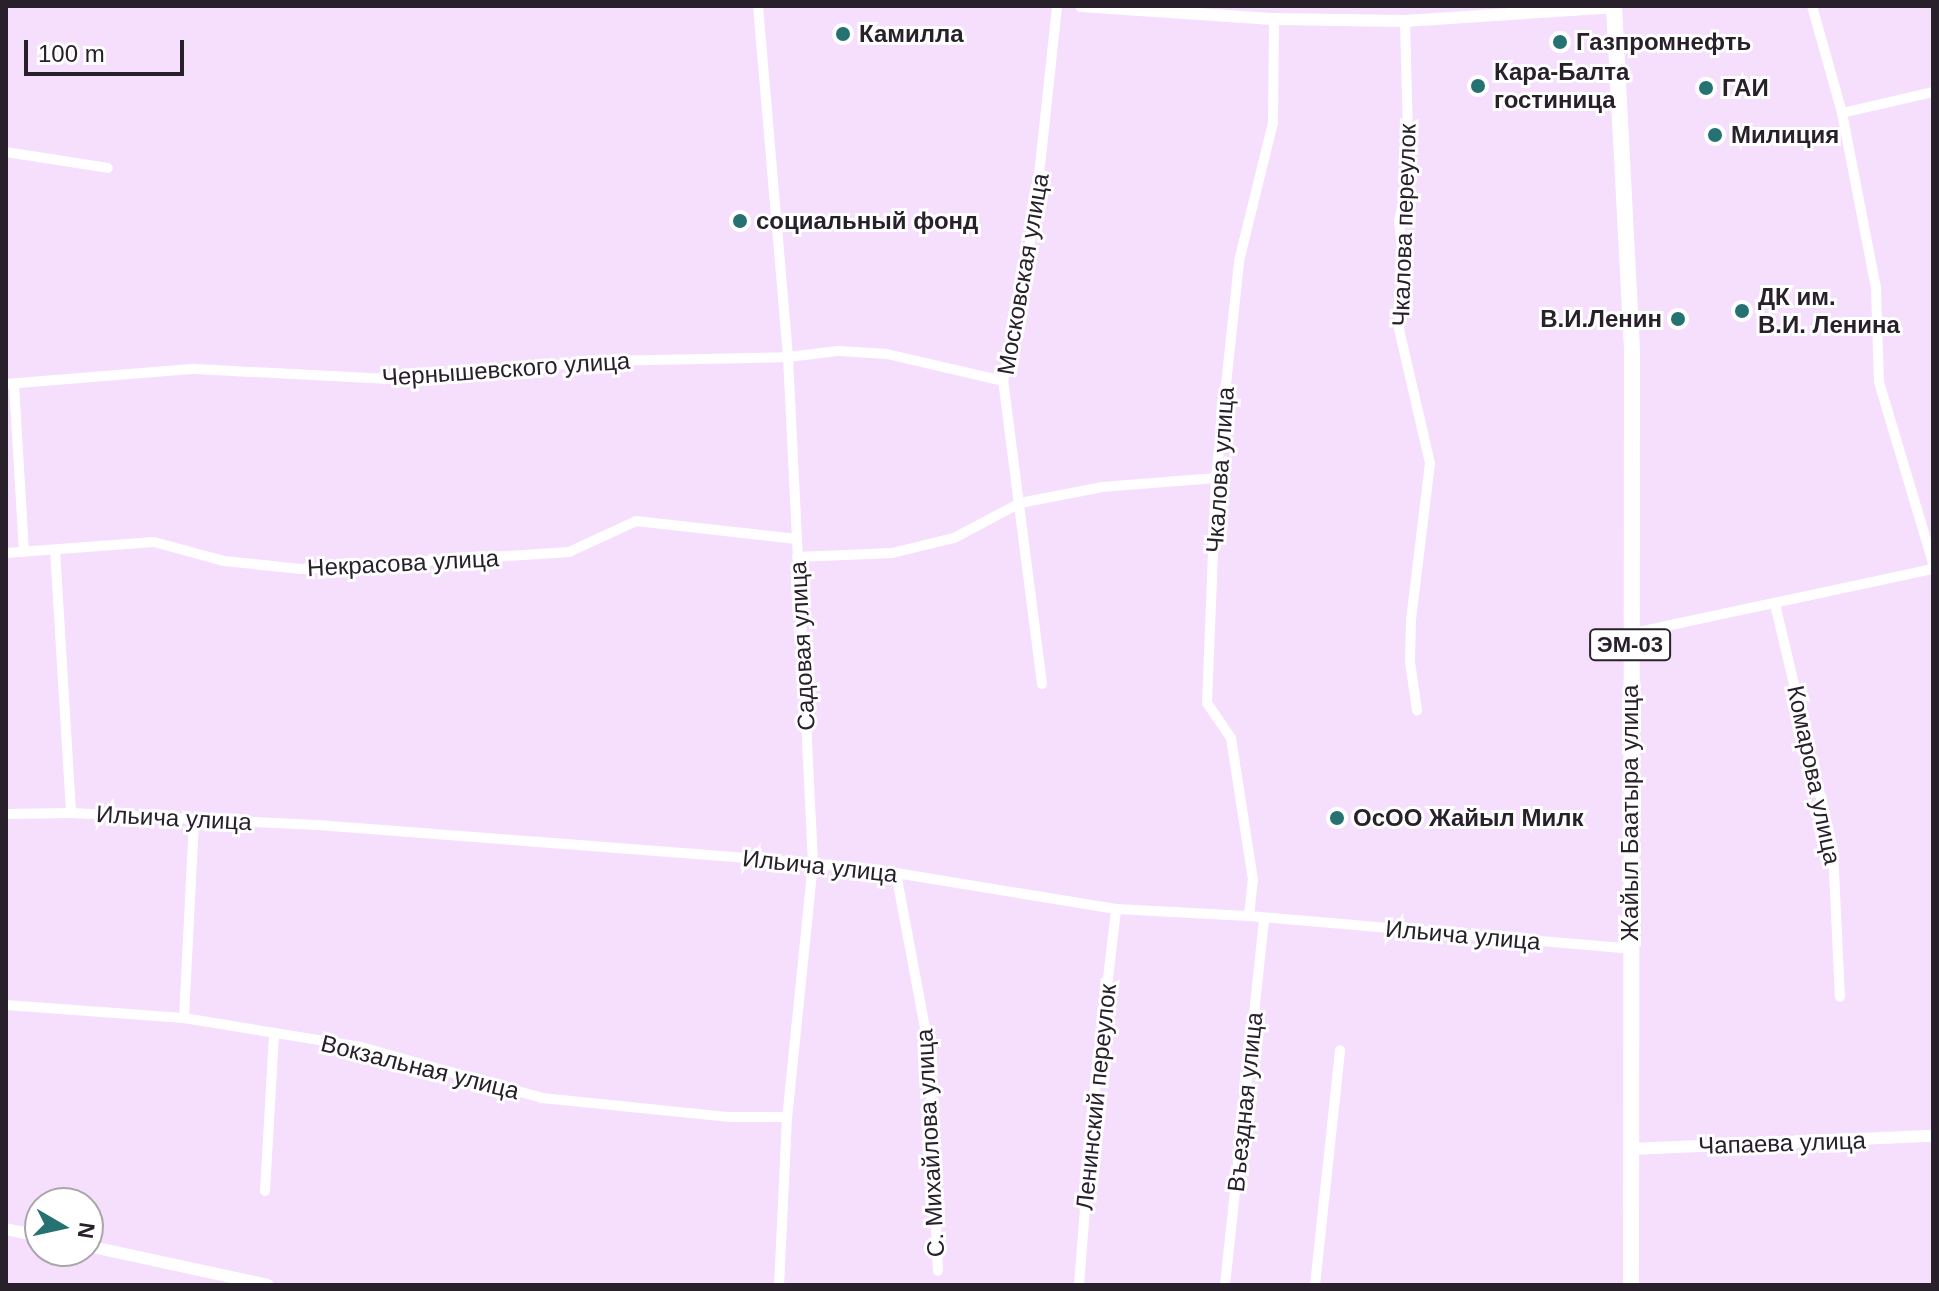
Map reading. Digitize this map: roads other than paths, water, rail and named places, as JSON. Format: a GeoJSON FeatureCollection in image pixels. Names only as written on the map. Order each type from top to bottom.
{"type":"FeatureCollection","features":[{"type":"Feature","properties":{"kind":"highway","name":"Жайыл Баатыра улица"},"geometry":{"type":"LineString","coordinates":[[1615,6],[1632,354],[1629,634],[1631,1285]]}},
{"type":"Feature","properties":{"kind":"street","name":"Садовая улица"},"geometry":{"type":"LineString","coordinates":[[758,6],[788,357],[813,863],[787,1117],[779,1285]]}},
{"type":"Feature","properties":{"kind":"street","name":"Московская улица"},"geometry":{"type":"LineString","coordinates":[[1042,684],[1003,381],[1021,305],[1031,242],[1057,6]]}},
{"type":"Feature","properties":{"kind":"street"},"geometry":{"type":"LineString","coordinates":[[1081,6],[1174,8],[1274,19],[1405,21],[1615,6]]}},
{"type":"Feature","properties":{"kind":"street"},"geometry":{"type":"LineString","coordinates":[[1812,6],[1842,113],[1876,288],[1879,382],[1933,563]]}},
{"type":"Feature","properties":{"kind":"street","name":"Чкалова улица"},"geometry":{"type":"LineString","coordinates":[[1249,916],[1253,880],[1231,738],[1207,703],[1216,478],[1239,261],[1273,123],[1274,19]]}},
{"type":"Feature","properties":{"kind":"street","name":"Чкалова переулок"},"geometry":{"type":"LineString","coordinates":[[1405,21],[1409,174],[1399,222],[1404,264],[1399,329],[1430,463],[1411,606],[1410,662],[1417,710]]}},
{"type":"Feature","properties":{"kind":"street"},"geometry":{"type":"LineString","coordinates":[[1842,113],[1933,92]]}},
{"type":"Feature","properties":{"kind":"street"},"geometry":{"type":"LineString","coordinates":[[6,152],[108,168]]}},
{"type":"Feature","properties":{"kind":"street","name":"Чернышевского улица"},"geometry":{"type":"LineString","coordinates":[[10,384],[194,369],[390,379],[603,361],[788,357],[838,351],[887,354],[1003,381]]}},
{"type":"Feature","properties":{"kind":"street"},"geometry":{"type":"LineString","coordinates":[[10,384],[24,552]]}},
{"type":"Feature","properties":{"kind":"street"},"geometry":{"type":"LineString","coordinates":[[797,557],[892,553],[942,541],[1020,503],[1102,487],[1216,478]]}},
{"type":"Feature","properties":{"kind":"street","name":"Некрасова улица"},"geometry":{"type":"LineString","coordinates":[[6,553],[154,542],[224,561],[301,569],[569,552],[636,521],[796,539]]}},
{"type":"Feature","properties":{"kind":"street"},"geometry":{"type":"LineString","coordinates":[[55,550],[71,813]]}},
{"type":"Feature","properties":{"kind":"street"},"geometry":{"type":"LineString","coordinates":[[1629,634],[1933,569]]}},
{"type":"Feature","properties":{"kind":"street","name":"Комарова улица"},"geometry":{"type":"LineString","coordinates":[[1775,604],[1833,850],[1840,997]]}},
{"type":"Feature","properties":{"kind":"street","name":"Ильича улица"},"geometry":{"type":"LineString","coordinates":[[6,814],[71,813],[194,819],[813,863],[896,873],[1116,909],[1249,916],[1631,949]]}},
{"type":"Feature","properties":{"kind":"street"},"geometry":{"type":"LineString","coordinates":[[184,1018],[194,819]]}},
{"type":"Feature","properties":{"kind":"street","name":"С. Михайлова улица"},"geometry":{"type":"LineString","coordinates":[[896,873],[929,1050],[938,1271]]}},
{"type":"Feature","properties":{"kind":"street","name":"Ленинский переулок"},"geometry":{"type":"LineString","coordinates":[[1079,1285],[1093,1106],[1116,909]]}},
{"type":"Feature","properties":{"kind":"street","name":"Въездная улица"},"geometry":{"type":"LineString","coordinates":[[1225,1285],[1264,918]]}},
{"type":"Feature","properties":{"kind":"street","name":"Вокзальная улица"},"geometry":{"type":"LineString","coordinates":[[6,1005],[184,1018],[361,1047],[542,1098],[730,1117],[787,1117]]}},
{"type":"Feature","properties":{"kind":"street"},"geometry":{"type":"LineString","coordinates":[[265,1191],[274,1033]]}},
{"type":"Feature","properties":{"kind":"street"},"geometry":{"type":"LineString","coordinates":[[1315,1285],[1340,1050]]}},
{"type":"Feature","properties":{"kind":"street","name":"Чапаева улица"},"geometry":{"type":"LineString","coordinates":[[1631,1149],[1933,1136]]}},
{"type":"Feature","properties":{"kind":"street"},"geometry":{"type":"LineString","coordinates":[[104,1249],[268,1285]]}},
{"type":"Feature","properties":{"kind":"place","name":"Камилла"},"geometry":{"type":"Point","coordinates":[843,34]}},
{"type":"Feature","properties":{"kind":"place","name":"Газпромнефть"},"geometry":{"type":"Point","coordinates":[1560,42]}},
{"type":"Feature","properties":{"kind":"place","name":"Кара-Балта гостиница"},"geometry":{"type":"Point","coordinates":[1478,86]}},
{"type":"Feature","properties":{"kind":"place","name":"ГАИ"},"geometry":{"type":"Point","coordinates":[1706,88]}},
{"type":"Feature","properties":{"kind":"place","name":"Милиция"},"geometry":{"type":"Point","coordinates":[1715,135]}},
{"type":"Feature","properties":{"kind":"place","name":"социальный фонд"},"geometry":{"type":"Point","coordinates":[740,221]}},
{"type":"Feature","properties":{"kind":"place","name":"ДК им. В.И. Ленина"},"geometry":{"type":"Point","coordinates":[1742,311]}},
{"type":"Feature","properties":{"kind":"place","name":"В.И.Ленин"},"geometry":{"type":"Point","coordinates":[1678,319]}},
{"type":"Feature","properties":{"kind":"place","name":"ОсОО Жайыл Милк"},"geometry":{"type":"Point","coordinates":[1337,818]}}]}
